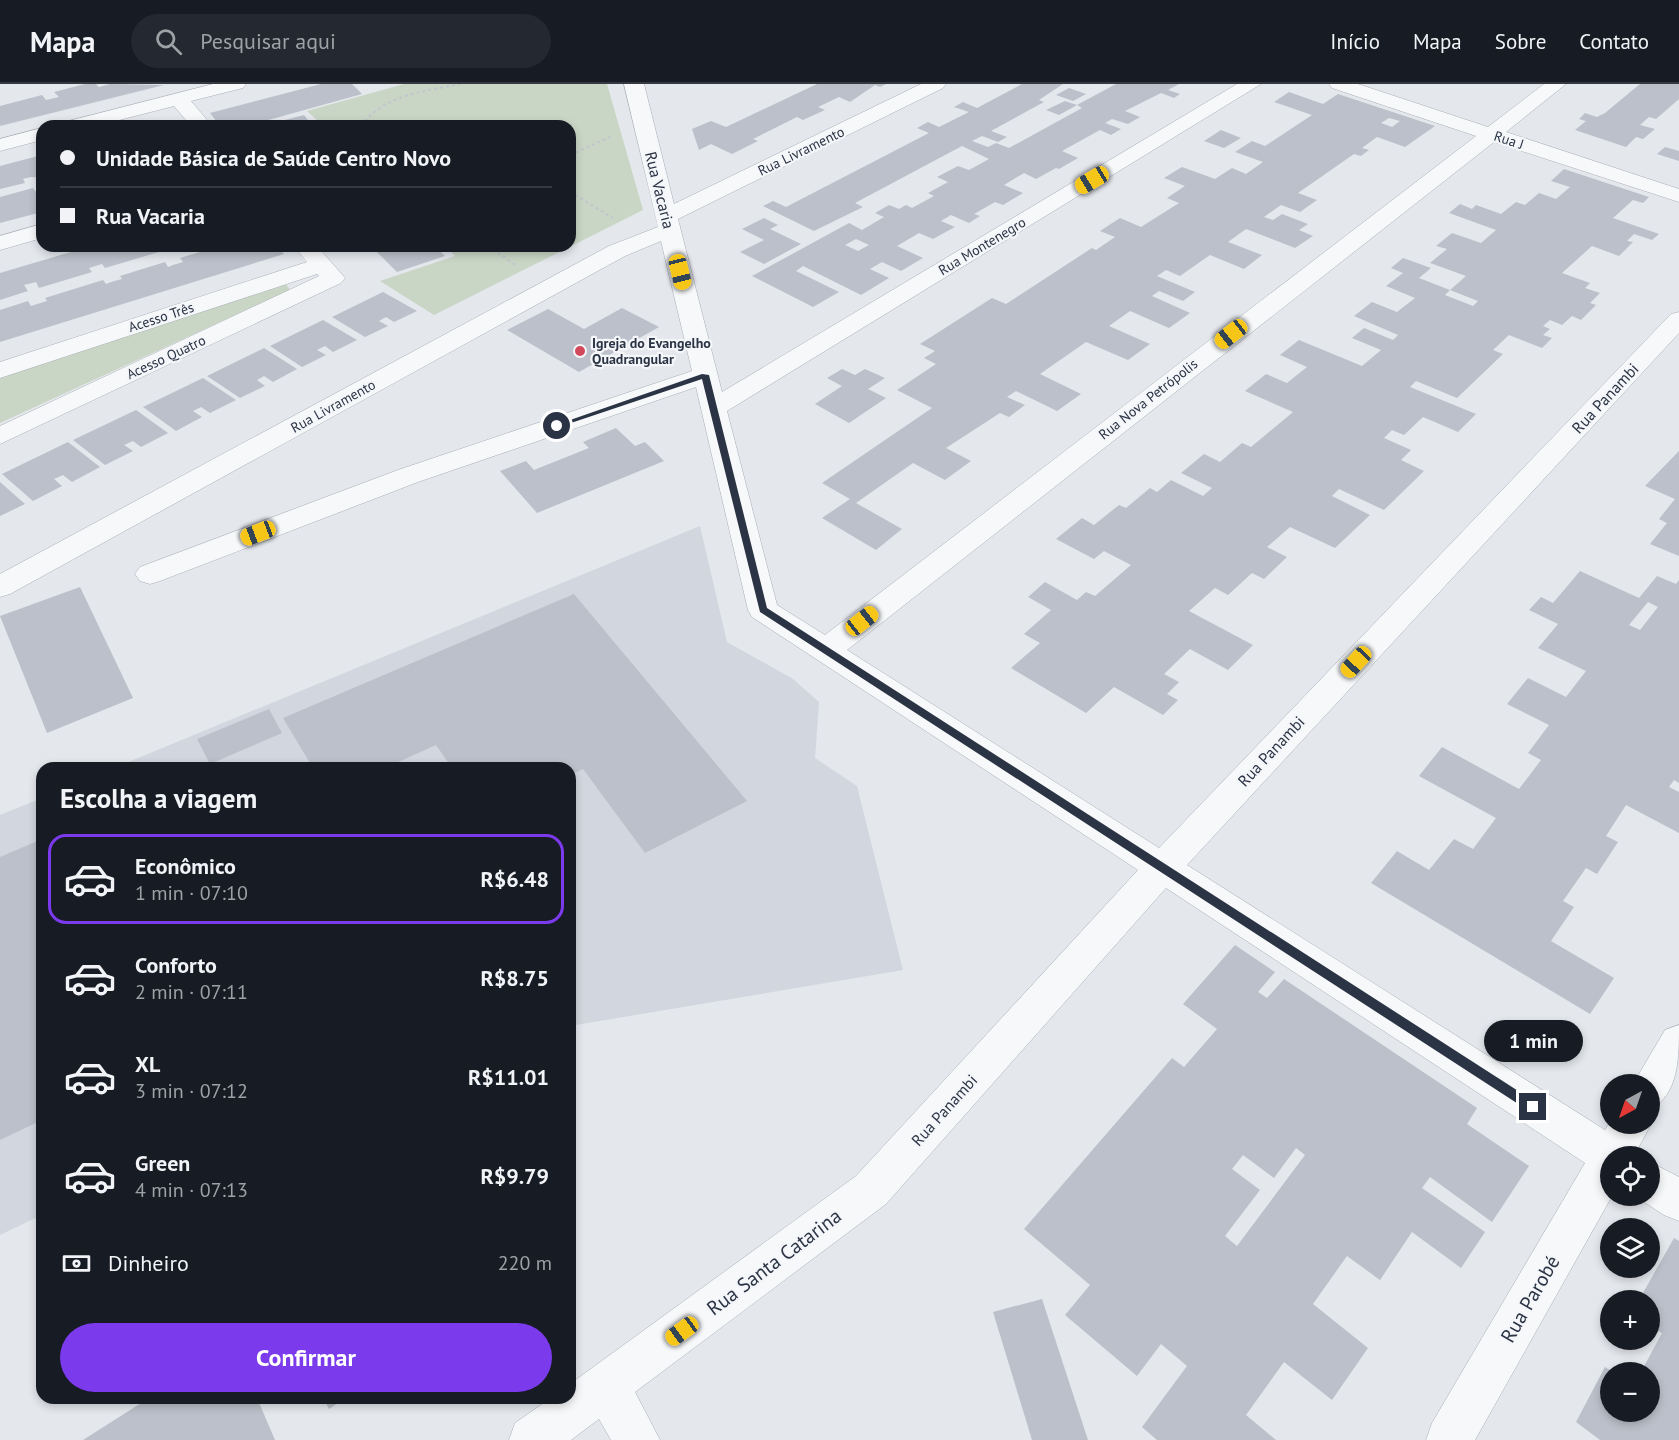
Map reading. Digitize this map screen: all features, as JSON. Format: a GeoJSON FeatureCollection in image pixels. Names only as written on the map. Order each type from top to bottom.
{"type":"FeatureCollection","features":[{"type":"Feature","properties":{"kind":"street"},"geometry":{"type":"LineString","coordinates":[[96,120],[236,84]]}},
{"type":"Feature","properties":{"kind":"street","name":"Rua Vacaria"},"geometry":{"type":"LineString","coordinates":[[634,84],[763,610],[1600,1150]]}},
{"type":"Feature","properties":{"kind":"street","name":"Rua Livramento"},"geometry":{"type":"LineString","coordinates":[[0,587],[617,251],[936,84]]}},
{"type":"Feature","properties":{"kind":"street","name":"Rua Montenegro"},"geometry":{"type":"LineString","coordinates":[[713,409],[1251,84]]}},
{"type":"Feature","properties":{"kind":"street","name":"Rua J"},"geometry":{"type":"LineString","coordinates":[[1339,84],[1679,196]]}},
{"type":"Feature","properties":{"kind":"street","name":"Rua Nova Petrópolis"},"geometry":{"type":"LineString","coordinates":[[826,650],[1489,134],[1557,84]]}},
{"type":"Feature","properties":{"kind":"street"},"geometry":{"type":"LineString","coordinates":[[179,99],[197,120]]}},
{"type":"Feature","properties":{"kind":"street"},"geometry":{"type":"LineString","coordinates":[[0,145],[36,136]]}},
{"type":"Feature","properties":{"kind":"street"},"geometry":{"type":"LineString","coordinates":[[0,243],[36,233]]}},
{"type":"Feature","properties":{"kind":"street"},"geometry":{"type":"LineString","coordinates":[[310,252],[327,272]]}},
{"type":"Feature","properties":{"kind":"street","name":"Acesso Três"},"geometry":{"type":"LineString","coordinates":[[0,370],[327,272]]}},
{"type":"Feature","properties":{"kind":"street","name":"Acesso Quatro"},"geometry":{"type":"LineString","coordinates":[[0,436],[327,272]]}},
{"type":"Feature","properties":{"kind":"street","name":"Rua Panambi"},"geometry":{"type":"LineString","coordinates":[[871,1190],[1162,868],[1679,319]]}},
{"type":"Feature","properties":{"kind":"street"},"geometry":{"type":"LineString","coordinates":[[150,574],[408,476],[705,375]]}},
{"type":"Feature","properties":{"kind":"street"},"geometry":{"type":"LineString","coordinates":[[1660,1074],[1679,1042]]}},
{"type":"Feature","properties":{"kind":"street","name":"Rua Parobé"},"geometry":{"type":"LineString","coordinates":[[1449,1440],[1600,1176]]}},
{"type":"Feature","properties":{"kind":"street"},"geometry":{"type":"LineString","coordinates":[[1660,1189],[1679,1201]]}},
{"type":"Feature","properties":{"kind":"street","name":"Rua Santa Catarina"},"geometry":{"type":"LineString","coordinates":[[532,1440],[606,1388],[871,1190]]}},
{"type":"Feature","properties":{"kind":"street"},"geometry":{"type":"LineString","coordinates":[[606,1388],[637,1440]]}},
{"type":"Feature","properties":{"kind":"path"},"geometry":{"type":"LineString","coordinates":[[365,120],[372,111],[394,100],[460,84]]}},
{"type":"Feature","properties":{"kind":"path"},"geometry":{"type":"LineString","coordinates":[[576,152],[611,136]]}},
{"type":"Feature","properties":{"kind":"path"},"geometry":{"type":"LineString","coordinates":[[576,196],[620,222]]}},
{"type":"Feature","properties":{"kind":"path"},"geometry":{"type":"LineString","coordinates":[[497,252],[523,270]]}},
{"type":"Feature","properties":{"kind":"shaded area"},"geometry":{"type":"Polygon","coordinates":[[[700,526],[727,642],[793,679],[819,702],[815,758],[857,786],[903,970],[576,1025],[576,762],[129,762],[700,526]]]}},
{"type":"Feature","properties":{"kind":"shaded area"},"geometry":{"type":"Polygon","coordinates":[[[36,800],[36,1218],[0,1235],[0,815],[36,800]]]}},
{"type":"Feature","properties":{"kind":"green space"},"geometry":{"type":"Polygon","coordinates":[[[404,84],[607,84],[643,210],[576,244],[576,120],[317,120],[307,111],[404,84]]]}},
{"type":"Feature","properties":{"kind":"green space"},"geometry":{"type":"Polygon","coordinates":[[[451,252],[559,252],[434,315],[380,281],[455,256],[451,252]]]}},
{"type":"Feature","properties":{"kind":"green space"},"geometry":{"type":"Polygon","coordinates":[[[286,284],[290,290],[0,423],[0,378],[286,284]]]}},
{"type":"Feature","properties":{"kind":"building"},"geometry":{"type":"Polygon","coordinates":[[[85,84],[96,84],[99,87],[110,84],[164,85],[0,126],[0,106],[42,95],[46,100],[59,97],[54,92],[85,84]]]}},
{"type":"Feature","properties":{"kind":"building"},"geometry":{"type":"Polygon","coordinates":[[[321,84],[352,84],[362,94],[269,120],[215,120],[210,113],[321,84]]]}},
{"type":"Feature","properties":{"kind":"building"},"geometry":{"type":"Polygon","coordinates":[[[817,84],[886,84],[880,87],[875,85],[850,102],[839,97],[818,107],[825,110],[803,120],[797,117],[753,139],[758,141],[732,154],[711,144],[699,150],[692,129],[711,121],[726,127],[817,84]]]}},
{"type":"Feature","properties":{"kind":"building"},"geometry":{"type":"Polygon","coordinates":[[[1022,84],[1063,84],[1039,100],[1044,102],[991,131],[1007,137],[998,142],[982,136],[972,141],[988,147],[996,143],[1009,148],[1082,108],[1077,105],[1116,84],[1179,84],[1168,90],[1180,94],[1174,98],[1161,93],[1125,111],[1140,117],[1128,124],[1112,119],[1105,123],[1121,129],[1111,135],[1100,130],[1062,151],[1078,158],[1059,169],[1056,168],[1036,179],[1024,173],[1004,185],[1023,193],[1003,205],[995,202],[974,214],[980,216],[969,223],[951,215],[941,221],[955,227],[933,239],[919,233],[897,246],[923,258],[901,271],[882,262],[870,269],[889,278],[861,295],[803,266],[796,271],[839,292],[813,307],[752,276],[849,223],[862,230],[884,217],[875,213],[889,205],[899,209],[906,205],[912,208],[934,196],[928,193],[948,182],[937,177],[958,166],[969,170],[989,159],[962,146],[855,203],[863,207],[814,231],[763,206],[773,201],[786,207],[929,133],[917,128],[928,122],[939,127],[969,112],[954,107],[963,102],[977,108],[1022,84]],[[856,239],[845,245],[858,251],[869,245],[856,239]]]}},
{"type":"Feature","properties":{"kind":"building"},"geometry":{"type":"Polygon","coordinates":[[[1640,84],[1679,84],[1679,99],[1656,119],[1649,117],[1640,125],[1655,129],[1643,139],[1636,137],[1626,147],[1575,130],[1586,121],[1579,119],[1585,113],[1597,117],[1605,113],[1640,84]]]}},
{"type":"Feature","properties":{"kind":"building"},"geometry":{"type":"Polygon","coordinates":[[[1069,88],[1086,94],[1073,101],[1056,95],[1069,88]]]}},
{"type":"Feature","properties":{"kind":"building"},"geometry":{"type":"Polygon","coordinates":[[[1289,92],[1323,104],[1338,94],[1435,126],[1405,147],[1377,137],[1362,148],[1369,150],[1361,156],[1354,154],[1298,193],[1317,200],[1300,212],[1281,205],[1264,217],[1273,220],[1282,214],[1308,224],[1299,230],[1313,236],[1295,248],[1246,229],[1228,242],[1262,255],[1244,269],[1210,255],[1180,276],[1166,270],[1157,276],[1195,292],[1183,301],[1159,291],[1152,296],[1190,313],[1169,328],[1130,311],[1109,326],[1150,344],[1128,360],[1086,342],[1040,374],[1081,394],[1057,411],[1016,391],[1007,397],[1025,405],[1009,417],[1000,413],[946,448],[971,461],[945,480],[913,463],[856,503],[902,529],[876,550],[822,518],[850,499],[822,483],[932,408],[897,390],[936,364],[924,358],[935,351],[920,344],[992,298],[1006,304],[1092,248],[1096,250],[1115,237],[1100,231],[1120,218],[1141,227],[1179,203],[1167,198],[1185,186],[1164,178],[1182,167],[1215,179],[1232,168],[1246,174],[1263,162],[1235,152],[1252,141],[1265,146],[1312,115],[1274,102],[1289,92]],[[1389,118],[1381,123],[1392,127],[1400,121],[1389,118]]]}},
{"type":"Feature","properties":{"kind":"building"},"geometry":{"type":"Polygon","coordinates":[[[1065,101],[1077,105],[1059,115],[1046,110],[1065,101]]]}},
{"type":"Feature","properties":{"kind":"building"},"geometry":{"type":"Polygon","coordinates":[[[304,115],[308,120],[285,120],[304,115]]]}},
{"type":"Feature","properties":{"kind":"building"},"geometry":{"type":"Polygon","coordinates":[[[1221,130],[1241,138],[1224,148],[1204,141],[1221,130]]]}},
{"type":"Feature","properties":{"kind":"building"},"geometry":{"type":"Polygon","coordinates":[[[1665,147],[1679,151],[1679,161],[1657,154],[1665,147]]]}},
{"type":"Feature","properties":{"kind":"building"},"geometry":{"type":"Polygon","coordinates":[[[36,157],[36,177],[23,179],[25,183],[0,189],[0,166],[36,157]]]}},
{"type":"Feature","properties":{"kind":"building"},"geometry":{"type":"Polygon","coordinates":[[[1564,169],[1649,197],[1643,203],[1633,200],[1613,218],[1659,234],[1652,240],[1634,234],[1627,241],[1633,242],[1619,256],[1592,246],[1562,273],[1590,283],[1585,288],[1600,293],[1590,303],[1596,305],[1581,320],[1572,316],[1562,325],[1550,320],[1543,326],[1550,329],[1543,335],[1552,338],[1542,348],[1509,335],[1493,350],[1503,354],[1457,398],[1416,381],[1410,387],[1476,414],[1458,432],[1423,417],[1404,435],[1392,430],[1384,438],[1411,450],[1401,460],[1424,471],[1384,510],[1339,489],[1332,496],[1370,515],[1335,548],[1290,527],[1267,547],[1287,557],[1264,579],[1252,573],[1228,595],[1215,588],[1189,611],[1253,645],[1228,670],[1190,649],[1164,674],[1179,682],[1167,694],[1178,700],[1163,715],[1114,687],[1086,713],[1011,668],[1040,643],[1024,634],[1051,610],[1028,597],[1045,582],[1077,600],[1086,592],[1095,596],[1131,565],[1104,551],[1094,559],[1056,539],[1082,518],[1094,525],[1119,505],[1126,508],[1150,488],[1157,492],[1171,480],[1203,496],[1212,488],[1181,473],[1204,454],[1220,462],[1242,443],[1251,447],[1293,412],[1245,391],[1266,374],[1287,383],[1307,367],[1280,355],[1299,340],[1362,366],[1381,350],[1352,338],[1364,328],[1393,340],[1398,335],[1354,316],[1372,302],[1397,312],[1415,298],[1386,286],[1403,273],[1391,268],[1403,258],[1431,268],[1419,278],[1450,290],[1466,276],[1430,263],[1447,249],[1436,246],[1452,233],[1481,243],[1496,230],[1449,213],[1460,204],[1472,209],[1476,205],[1501,214],[1516,202],[1525,205],[1539,193],[1556,199],[1570,187],[1551,181],[1564,169]],[[1450,290],[1445,295],[1473,306],[1478,301],[1450,290]]]}},
{"type":"Feature","properties":{"kind":"building"},"geometry":{"type":"Polygon","coordinates":[[[33,188],[36,192],[36,214],[0,223],[0,197],[33,188]]]}},
{"type":"Feature","properties":{"kind":"building"},"geometry":{"type":"Polygon","coordinates":[[[764,218],[778,225],[770,229],[801,244],[764,264],[740,252],[764,240],[742,229],[764,218]]]}},
{"type":"Feature","properties":{"kind":"building"},"geometry":{"type":"Polygon","coordinates":[[[71,252],[159,252],[105,268],[102,264],[89,268],[92,272],[39,288],[36,282],[24,285],[28,291],[0,300],[0,273],[71,252]]]}},
{"type":"Feature","properties":{"kind":"building"},"geometry":{"type":"Polygon","coordinates":[[[200,252],[282,252],[284,254],[0,342],[0,310],[28,301],[31,306],[47,301],[45,298],[103,280],[106,284],[122,279],[120,276],[165,262],[168,267],[183,262],[180,258],[200,252]]]}},
{"type":"Feature","properties":{"kind":"building"},"geometry":{"type":"Polygon","coordinates":[[[377,252],[441,252],[445,256],[397,272],[377,252]]]}},
{"type":"Feature","properties":{"kind":"building"},"geometry":{"type":"Polygon","coordinates":[[[383,292],[417,311],[394,322],[386,317],[379,321],[388,326],[365,337],[332,317],[383,292]]]}},
{"type":"Feature","properties":{"kind":"building","name":"Igreja do Evangelho Quadrangular"},"geometry":{"type":"Polygon","coordinates":[[[622,308],[659,327],[579,372],[507,330],[548,309],[584,329],[622,308]]]}},
{"type":"Feature","properties":{"kind":"building"},"geometry":{"type":"Polygon","coordinates":[[[323,320],[357,340],[333,352],[325,346],[317,350],[326,355],[302,367],[270,346],[323,320]]]}},
{"type":"Feature","properties":{"kind":"building"},"geometry":{"type":"Polygon","coordinates":[[[264,348],[297,369],[273,382],[264,376],[257,380],[265,386],[240,398],[207,376],[264,348]]]}},
{"type":"Feature","properties":{"kind":"building"},"geometry":{"type":"Polygon","coordinates":[[[842,369],[855,375],[865,369],[885,378],[868,389],[886,398],[849,423],[815,404],[842,386],[827,378],[842,369]]]}},
{"type":"Feature","properties":{"kind":"building"},"geometry":{"type":"Polygon","coordinates":[[[203,378],[236,400],[210,413],[201,407],[193,411],[202,417],[176,431],[143,407],[203,378]]]}},
{"type":"Feature","properties":{"kind":"building"},"geometry":{"type":"Polygon","coordinates":[[[136,410],[168,433],[141,447],[133,441],[124,445],[133,451],[105,465],[73,440],[136,410]]]}},
{"type":"Feature","properties":{"kind":"building"},"geometry":{"type":"Polygon","coordinates":[[[616,428],[635,446],[645,442],[664,461],[537,513],[500,471],[526,461],[534,470],[589,448],[583,442],[616,428]]]}},
{"type":"Feature","properties":{"kind":"building"},"geometry":{"type":"Polygon","coordinates":[[[68,442],[100,467],[72,482],[63,475],[54,479],[62,486],[33,501],[2,474],[68,442]]]}},
{"type":"Feature","properties":{"kind":"building"},"geometry":{"type":"Polygon","coordinates":[[[1679,451],[1679,556],[1650,544],[1667,523],[1659,519],[1675,499],[1645,486],[1679,451]]]}},
{"type":"Feature","properties":{"kind":"building"},"geometry":{"type":"Polygon","coordinates":[[[0,482],[25,504],[0,516],[0,482]]]}},
{"type":"Feature","properties":{"kind":"building"},"geometry":{"type":"Polygon","coordinates":[[[1580,571],[1639,598],[1657,576],[1676,584],[1679,580],[1679,783],[1674,780],[1669,787],[1679,792],[1679,833],[1626,805],[1606,836],[1618,842],[1597,874],[1586,868],[1563,901],[1574,907],[1551,941],[1614,978],[1590,1014],[1371,883],[1397,851],[1429,870],[1454,839],[1473,849],[1496,818],[1419,776],[1442,747],[1519,789],[1541,760],[1528,753],[1549,725],[1507,704],[1528,678],[1566,697],[1586,671],[1538,648],[1558,624],[1529,610],[1541,597],[1553,603],[1580,571]],[[1648,602],[1629,625],[1640,630],[1658,607],[1648,602]]]}},
{"type":"Feature","properties":{"kind":"building"},"geometry":{"type":"Polygon","coordinates":[[[80,587],[133,698],[47,733],[0,616],[80,587]]]}},
{"type":"Feature","properties":{"kind":"building"},"geometry":{"type":"Polygon","coordinates":[[[574,594],[747,801],[645,853],[583,769],[576,772],[576,762],[448,762],[436,745],[398,762],[309,762],[283,718],[574,594]]]}},
{"type":"Feature","properties":{"kind":"building"},"geometry":{"type":"Polygon","coordinates":[[[269,709],[282,733],[215,762],[209,762],[197,739],[269,709]]]}},
{"type":"Feature","properties":{"kind":"building"},"geometry":{"type":"Polygon","coordinates":[[[36,842],[36,1123],[0,1140],[0,857],[36,842]]]}},
{"type":"Feature","properties":{"kind":"building"},"geometry":{"type":"Polygon","coordinates":[[[1235,945],[1275,972],[1258,992],[1267,998],[1284,979],[1477,1108],[1467,1124],[1529,1166],[1492,1222],[1430,1177],[1422,1188],[1485,1232],[1461,1268],[1412,1232],[1380,1280],[1347,1256],[1313,1304],[1368,1348],[1332,1400],[1284,1362],[1246,1415],[1276,1440],[1157,1440],[1142,1427],[1187,1366],[1161,1344],[1137,1376],[1065,1315],[1090,1285],[1024,1229],[1172,1058],[1184,1067],[1217,1029],[1183,1004],[1235,945]],[[1296,1148],[1274,1178],[1243,1155],[1232,1169],[1260,1190],[1225,1236],[1237,1246],[1305,1155],[1296,1148]]]}},
{"type":"Feature","properties":{"kind":"building"},"geometry":{"type":"Polygon","coordinates":[[[1674,1238],[1679,1241],[1679,1440],[1600,1440],[1576,1422],[1600,1376],[1600,1422],[1660,1422],[1660,1362],[1646,1362],[1653,1350],[1660,1350],[1662,1333],[1660,1332],[1660,1290],[1645,1290],[1651,1278],[1660,1278],[1660,1263],[1674,1238]]]}},
{"type":"Feature","properties":{"kind":"building"},"geometry":{"type":"Polygon","coordinates":[[[1042,1299],[1088,1440],[1032,1440],[993,1312],[1042,1299]]]}},
{"type":"Feature","properties":{"kind":"building"},"geometry":{"type":"Polygon","coordinates":[[[140,1404],[260,1404],[275,1440],[83,1440],[140,1404]]]}},
{"type":"Feature","properties":{"kind":"building"},"geometry":{"type":"Polygon","coordinates":[[[326,1404],[336,1404],[329,1409],[326,1404]]]}},
{"type":"Feature","properties":{"kind":"place","name":"Igreja do Evangelho Quadrangular"},"geometry":{"type":"Point","coordinates":[580,351]}},
{"type":"Feature","properties":{"kind":"route"},"geometry":{"type":"LineString","coordinates":[[557,426],[705,375],[763,610],[1533,1107]]}}]}
